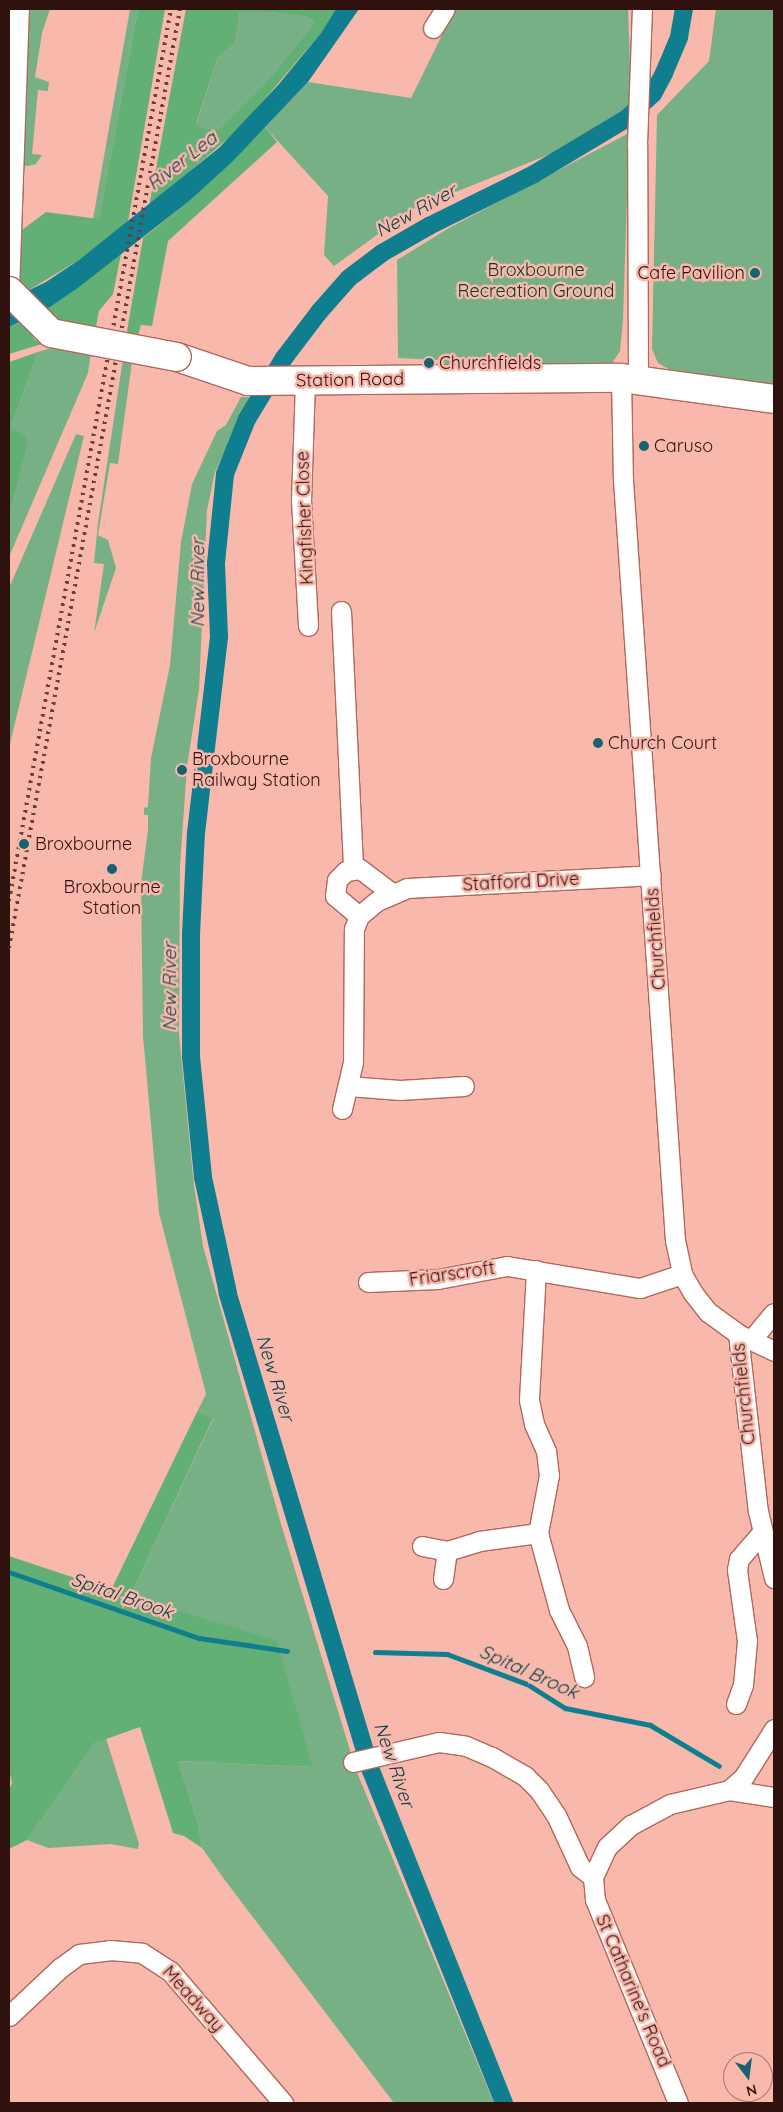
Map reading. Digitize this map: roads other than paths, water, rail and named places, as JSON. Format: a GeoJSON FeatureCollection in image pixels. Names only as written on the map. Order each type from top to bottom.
{"type":"FeatureCollection","features":[{"type":"Feature","properties":{"kind":"main road","name":"Station Road"},"geometry":{"type":"LineString","coordinates":[[10,283],[51,333],[177,357],[280,381],[629,379],[774,399]]}},
{"type":"Feature","properties":{"kind":"street"},"geometry":{"type":"LineString","coordinates":[[10,283],[16,34],[19,9]]}},
{"type":"Feature","properties":{"kind":"street"},"geometry":{"type":"LineString","coordinates":[[433,28],[445,9]]}},
{"type":"Feature","properties":{"kind":"street","name":"Churchfields"},"geometry":{"type":"LineString","coordinates":[[642,9],[641,91],[623,480],[675,1240],[682,1274],[708,1312],[744,1337],[753,1476],[762,1533]]}},
{"type":"Feature","properties":{"kind":"street","name":"Kingfisher Close"},"geometry":{"type":"LineString","coordinates":[[280,381],[301,500],[308,626]]}},
{"type":"Feature","properties":{"kind":"street"},"geometry":{"type":"LineString","coordinates":[[341,611],[353,868]]}},
{"type":"Feature","properties":{"kind":"street"},"geometry":{"type":"LineString","coordinates":[[353,868],[368,873],[391,892]]}},
{"type":"Feature","properties":{"kind":"street"},"geometry":{"type":"LineString","coordinates":[[342,1109],[353,1062],[354,929],[359,916],[335,896],[337,880],[353,868]]}},
{"type":"Feature","properties":{"kind":"street","name":"Stafford Drive"},"geometry":{"type":"LineString","coordinates":[[359,916],[391,892],[407,888],[651,875]]}},
{"type":"Feature","properties":{"kind":"street"},"geometry":{"type":"LineString","coordinates":[[348,1086],[400,1090],[464,1086]]}},
{"type":"Feature","properties":{"kind":"street","name":"Friarscroft"},"geometry":{"type":"LineString","coordinates":[[368,1282],[446,1278],[494,1267],[536,1270],[640,1288],[682,1274]]}},
{"type":"Feature","properties":{"kind":"street"},"geometry":{"type":"LineString","coordinates":[[536,1270],[528,1375],[530,1413],[549,1464],[538,1533],[559,1610],[577,1646],[584,1677]]}},
{"type":"Feature","properties":{"kind":"street"},"geometry":{"type":"LineString","coordinates":[[774,1312],[744,1337],[774,1351]]}},
{"type":"Feature","properties":{"kind":"street"},"geometry":{"type":"LineString","coordinates":[[422,1546],[447,1550],[479,1541],[538,1533]]}},
{"type":"Feature","properties":{"kind":"street"},"geometry":{"type":"LineString","coordinates":[[762,1533],[774,1578]]}},
{"type":"Feature","properties":{"kind":"street"},"geometry":{"type":"LineString","coordinates":[[736,1704],[743,1686],[748,1641],[737,1570],[739,1559],[762,1533]]}},
{"type":"Feature","properties":{"kind":"street"},"geometry":{"type":"LineString","coordinates":[[443,1578],[447,1550]]}},
{"type":"Feature","properties":{"kind":"street"},"geometry":{"type":"LineString","coordinates":[[729,1790],[755,1762],[774,1728]]}},
{"type":"Feature","properties":{"kind":"street"},"geometry":{"type":"LineString","coordinates":[[353,1762],[406,1748],[439,1742],[457,1743],[519,1772],[550,1806],[580,1867],[594,1877]]}},
{"type":"Feature","properties":{"kind":"street"},"geometry":{"type":"LineString","coordinates":[[729,1790],[774,1797]]}},
{"type":"Feature","properties":{"kind":"street","name":"St Catharine's Road"},"geometry":{"type":"LineString","coordinates":[[678,2103],[595,1900],[594,1877],[607,1846],[631,1825],[670,1804],[729,1790]]}},
{"type":"Feature","properties":{"kind":"street","name":"Meadway"},"geometry":{"type":"LineString","coordinates":[[9,2016],[60,1968],[79,1954],[110,1950],[142,1953],[170,1970],[283,2103]]}},
{"type":"Feature","properties":{"kind":"water"},"geometry":{"type":"Polygon","coordinates":[[[336,9],[359,9],[308,82],[232,162],[188,202],[79,287],[50,307],[9,327],[9,300],[46,282],[79,260],[220,147],[279,84],[321,33],[336,9]]]}},
{"type":"Feature","properties":{"kind":"waterway","name":"New River"},"geometry":{"type":"LineString","coordinates":[[504,2103],[371,1771],[228,1293],[203,1177],[191,1057],[191,934],[196,833],[219,636],[216,563],[225,474],[247,419],[284,358],[319,312],[349,278],[382,253],[429,226],[534,174],[626,119],[653,94],[679,37],[684,9]]}},
{"type":"Feature","properties":{"kind":"waterway","name":"Spital Brook"},"geometry":{"type":"LineString","coordinates":[[9,1572],[199,1638],[287,1651]]}},
{"type":"Feature","properties":{"kind":"waterway","name":"Spital Brook"},"geometry":{"type":"LineString","coordinates":[[375,1652],[447,1654],[527,1684],[565,1708],[650,1725],[719,1766]]}},
{"type":"Feature","properties":{"kind":"railway"},"geometry":{"type":"LineString","coordinates":[[9,901],[171,9]]}},
{"type":"Feature","properties":{"kind":"railway"},"geometry":{"type":"LineString","coordinates":[[9,948],[180,9]]}},
{"type":"Feature","properties":{"kind":"place","name":"Cafe Pavilion"},"geometry":{"type":"Point","coordinates":[755,273]}},
{"type":"Feature","properties":{"kind":"place","name":"Churchfields"},"geometry":{"type":"Point","coordinates":[429,363]}},
{"type":"Feature","properties":{"kind":"place","name":"Caruso"},"geometry":{"type":"Point","coordinates":[644,446]}},
{"type":"Feature","properties":{"kind":"place","name":"Church Court"},"geometry":{"type":"Point","coordinates":[598,743]}},
{"type":"Feature","properties":{"kind":"place","name":"Broxbourne Railway Station"},"geometry":{"type":"Point","coordinates":[182,770]}},
{"type":"Feature","properties":{"kind":"place","name":"Broxbourne"},"geometry":{"type":"Point","coordinates":[24,844]}},
{"type":"Feature","properties":{"kind":"place","name":"Broxbourne Station"},"geometry":{"type":"Point","coordinates":[112,869]}},
{"type":"Feature","properties":{"kind":"water label","name":"River Lea"},"geometry":{"type":"Point","coordinates":[182,161]}},
{"type":"Feature","properties":{"kind":"park label","name":"Broxbourne Recreation Ground"},"geometry":{"type":"Point","coordinates":[536,281]}}]}
